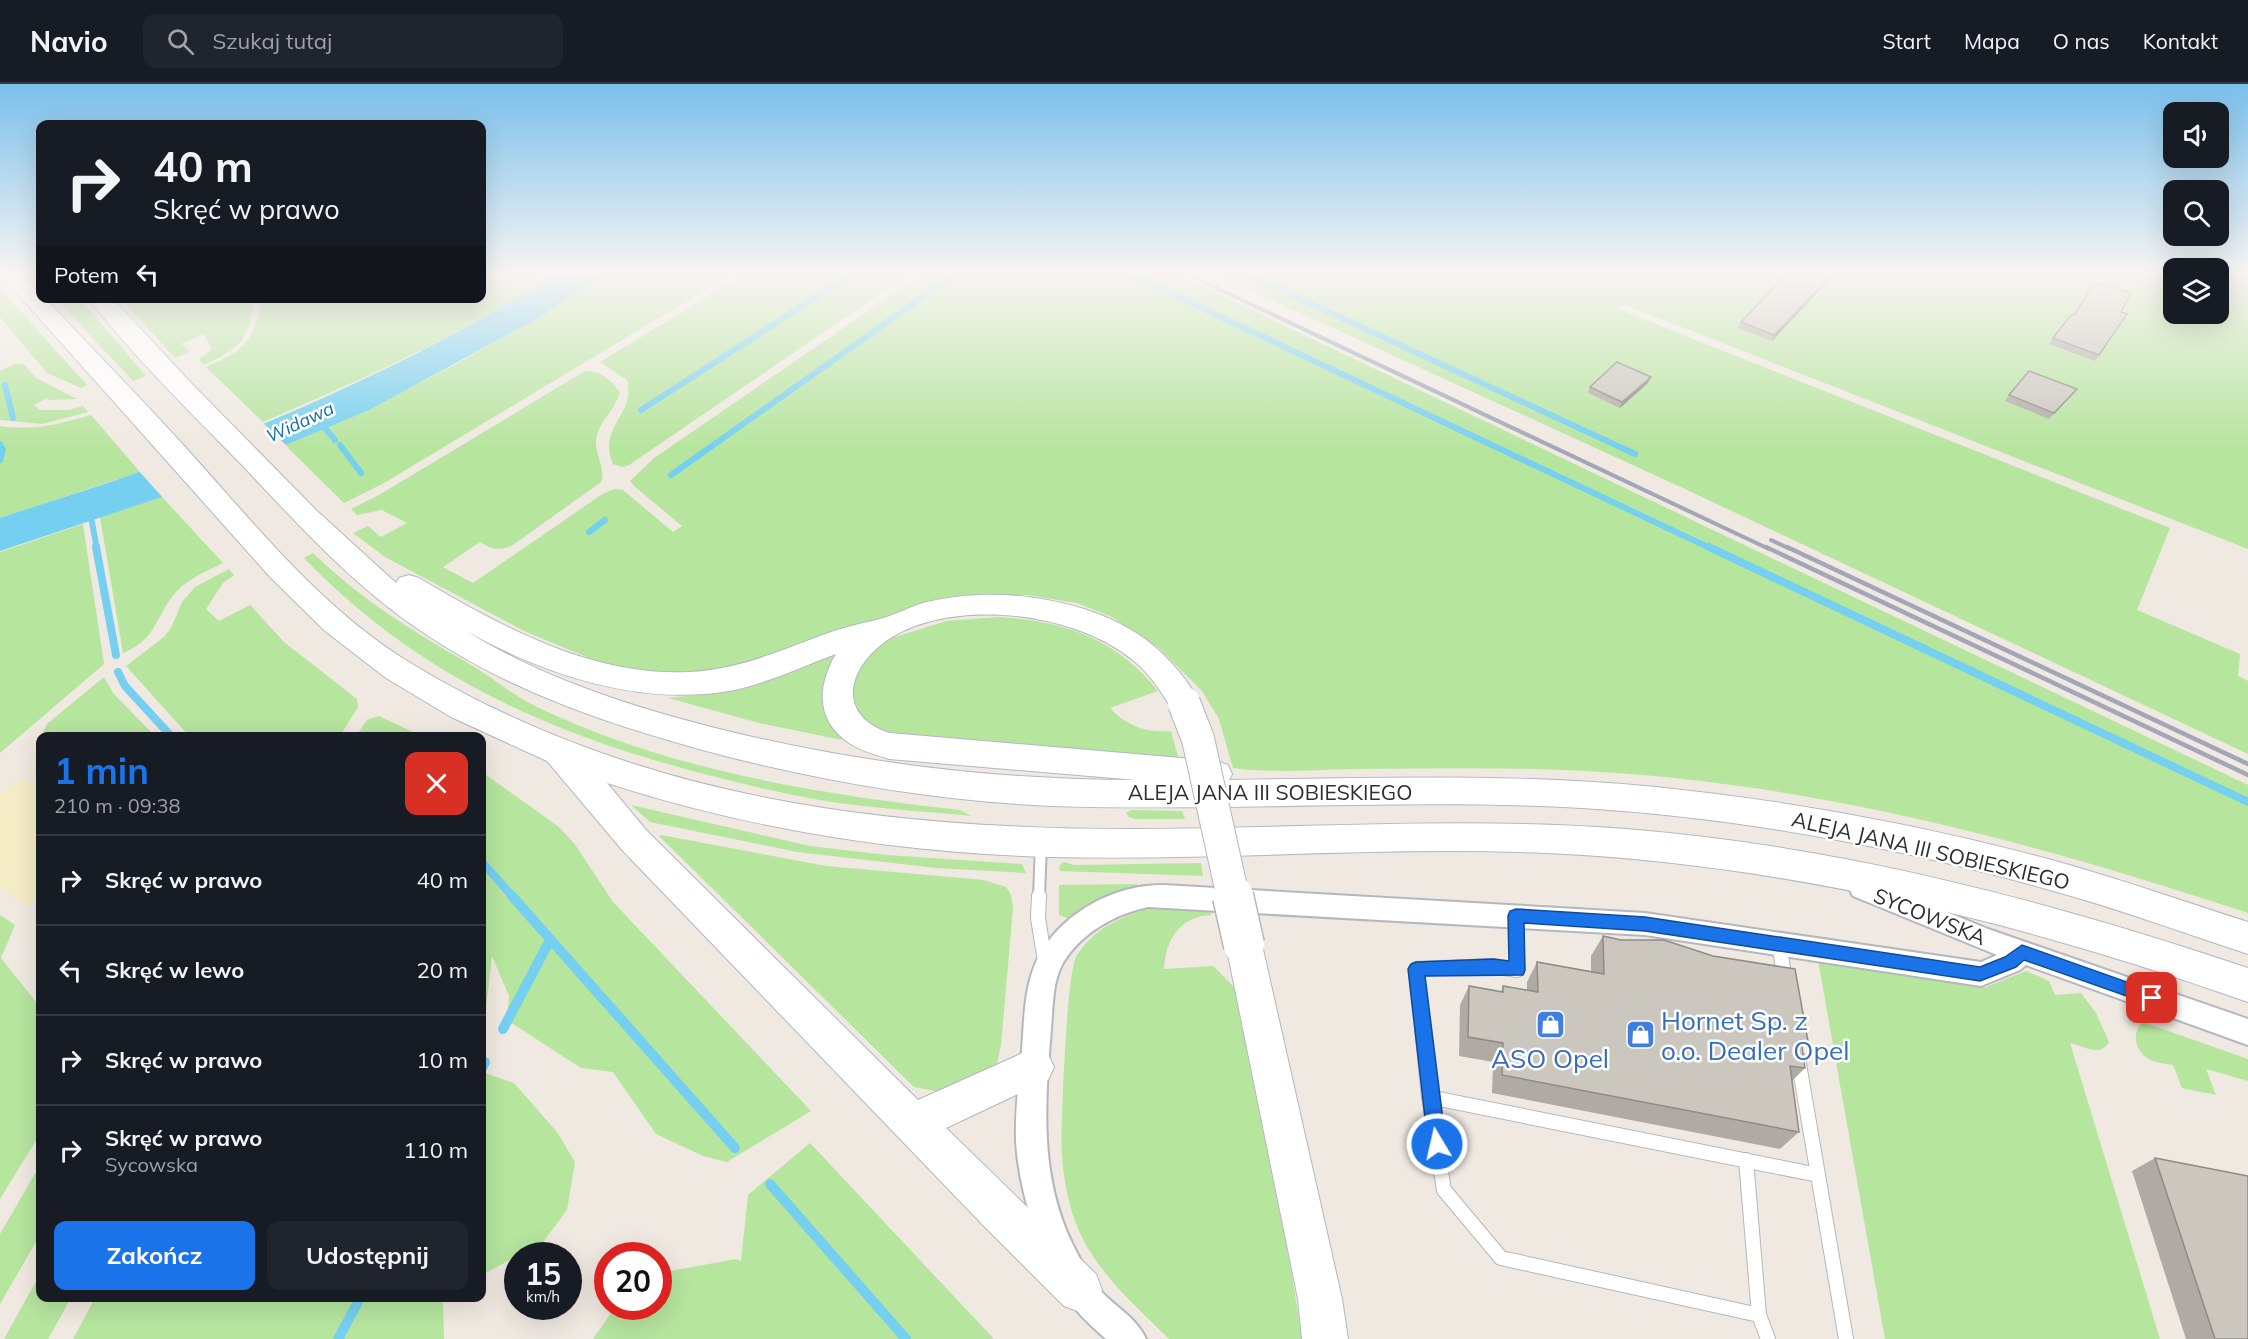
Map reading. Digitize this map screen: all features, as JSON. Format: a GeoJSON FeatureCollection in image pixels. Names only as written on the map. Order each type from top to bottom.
{"type":"FeatureCollection","features":[{"type":"Feature","properties":{"kind":"main road","name":"ALEJA JANA III SOBIESKIEGO"},"geometry":{"type":"LineString","coordinates":[[66,333],[280,569],[331,620],[392,667],[446,700],[555,751],[627,778],[771,814],[877,831],[972,839],[1041,841],[1450,837],[1550,840],[1683,849],[1817,869],[1936,892],[2090,932],[2248,985]]}},
{"type":"Feature","properties":{"kind":"main road","name":"ALEJA JANA III SOBIESKIEGO"},"geometry":{"type":"LineString","coordinates":[[129,333],[158,365],[335,545],[381,587],[436,628],[524,676],[609,711],[751,750],[831,768],[1042,792],[1182,794],[1354,791],[1580,794],[1726,807],[1853,828],[1973,855],[2125,896],[2248,938]]}},
{"type":"Feature","properties":{"kind":"main road"},"geometry":{"type":"LineString","coordinates":[[335,545],[392,574],[440,604],[514,641],[579,668],[633,682],[691,684],[729,679],[765,670],[833,643],[952,608],[991,605],[1023,606],[1068,614],[1112,632],[1140,650],[1167,675],[1184,703],[1198,739],[1320,1299],[1325,1339]]}},
{"type":"Feature","properties":{"kind":"main road"},"geometry":{"type":"LineString","coordinates":[[893,625],[876,633],[859,647],[843,665],[837,678],[835,694],[841,712],[853,729],[874,742],[924,751],[1177,773],[1300,779],[1354,791]]}},
{"type":"Feature","properties":{"kind":"main road"},"geometry":{"type":"LineString","coordinates":[[555,751],[590,786],[635,841],[912,1124],[1080,1290]]}},
{"type":"Feature","properties":{"kind":"main road"},"geometry":{"type":"LineString","coordinates":[[912,1124],[1034,1067]]}},
{"type":"Feature","properties":{"kind":"street","name":"SYCOWSKA"},"geometry":{"type":"LineString","coordinates":[[1817,869],[1981,938],[2248,1032]]}},
{"type":"Feature","properties":{"kind":"street"},"geometry":{"type":"LineString","coordinates":[[1130,1339],[1080,1290],[1064,1258],[1037,1187],[1030,1140],[1042,985],[1047,968],[1055,952],[1079,927],[1104,911],[1149,896],[1645,924],[1980,974],[2011,962],[2022,952]]}},
{"type":"Feature","properties":{"kind":"lane"},"geometry":{"type":"LineString","coordinates":[[1041,841],[1038,918],[1047,968]]}},
{"type":"Feature","properties":{"kind":"lane"},"geometry":{"type":"LineString","coordinates":[[1516,916],[1517,970],[1493,966],[1416,969],[1429,1097],[1444,1190],[1501,1258],[1759,1315]]}},
{"type":"Feature","properties":{"kind":"lane"},"geometry":{"type":"LineString","coordinates":[[1779,943],[1788,995]]}},
{"type":"Feature","properties":{"kind":"lane"},"geometry":{"type":"LineString","coordinates":[[1795,1040],[1846,1339]]}},
{"type":"Feature","properties":{"kind":"lane"},"geometry":{"type":"LineString","coordinates":[[1429,1097],[1818,1175]]}},
{"type":"Feature","properties":{"kind":"lane"},"geometry":{"type":"LineString","coordinates":[[1746,1160],[1759,1315],[1768,1339]]}},
{"type":"Feature","properties":{"kind":"green space"},"geometry":{"type":"Polygon","coordinates":[[[13,333],[39,333],[87,385],[81,388],[47,373],[13,333]]]}},
{"type":"Feature","properties":{"kind":"green space"},"geometry":{"type":"Polygon","coordinates":[[[88,333],[109,333],[146,376],[133,381],[88,333]]]}},
{"type":"Feature","properties":{"kind":"green space"},"geometry":{"type":"Polygon","coordinates":[[[152,333],[246,333],[236,347],[204,365],[199,359],[212,350],[204,334],[181,344],[190,351],[175,358],[152,333]]]}},
{"type":"Feature","properties":{"kind":"green space"},"geometry":{"type":"Polygon","coordinates":[[[455,333],[335,391],[263,422],[206,367],[231,355],[246,342],[251,334],[455,333]]]}},
{"type":"Feature","properties":{"kind":"green space"},"geometry":{"type":"Polygon","coordinates":[[[511,333],[634,333],[384,483],[344,503],[285,445],[409,389],[511,333]]]}},
{"type":"Feature","properties":{"kind":"green space"},"geometry":{"type":"Polygon","coordinates":[[[648,333],[823,333],[629,465],[622,467],[613,464],[609,451],[613,430],[626,403],[627,380],[600,362],[648,333]]]}},
{"type":"Feature","properties":{"kind":"green space"},"geometry":{"type":"Polygon","coordinates":[[[837,333],[869,333],[670,474],[674,475],[875,333],[1299,333],[2248,785],[2248,913],[2010,841],[1848,804],[1766,790],[1683,779],[1571,770],[1453,768],[1282,771],[1233,768],[1219,719],[1202,691],[1159,648],[1112,617],[1077,603],[1027,595],[953,596],[725,676],[625,673],[524,631],[385,557],[353,533],[368,526],[381,537],[407,523],[382,510],[357,515],[351,509],[379,495],[585,371],[596,372],[605,377],[620,392],[597,435],[596,448],[602,471],[601,482],[513,545],[496,549],[480,542],[443,567],[473,583],[601,495],[614,489],[623,490],[673,532],[682,526],[630,481],[654,458],[837,333]]]}},
{"type":"Feature","properties":{"kind":"green space"},"geometry":{"type":"Polygon","coordinates":[[[1343,333],[1677,333],[2170,528],[2137,610],[2240,654],[2238,676],[2248,681],[2248,754],[1685,489],[1343,333]]]}},
{"type":"Feature","properties":{"kind":"green space"},"geometry":{"type":"Polygon","coordinates":[[[1696,333],[2248,333],[2248,549],[1696,333]]]}},
{"type":"Feature","properties":{"kind":"green space"},"geometry":{"type":"Polygon","coordinates":[[[14,364],[24,364],[36,378],[77,399],[50,400],[47,398],[34,405],[40,410],[69,410],[83,406],[88,412],[42,424],[0,420],[0,371],[14,364]]]}},
{"type":"Feature","properties":{"kind":"green space"},"geometry":{"type":"Polygon","coordinates":[[[91,415],[140,472],[0,518],[0,426],[24,428],[46,426],[91,415]]]}},
{"type":"Feature","properties":{"kind":"green space"},"geometry":{"type":"Polygon","coordinates":[[[162,497],[223,563],[182,586],[172,597],[148,636],[134,648],[123,653],[100,517],[162,497]]]}},
{"type":"Feature","properties":{"kind":"green space"},"geometry":{"type":"Polygon","coordinates":[[[83,524],[104,664],[0,753],[0,552],[83,524]]]}},
{"type":"Feature","properties":{"kind":"green space"},"geometry":{"type":"Polygon","coordinates":[[[313,553],[349,585],[406,626],[477,668],[528,702],[587,729],[691,763],[744,776],[852,796],[960,810],[972,816],[884,808],[797,796],[643,757],[536,718],[486,694],[391,635],[347,599],[304,558],[313,553]]]}},
{"type":"Feature","properties":{"kind":"green space"},"geometry":{"type":"Polygon","coordinates":[[[229,569],[234,575],[223,583],[206,609],[219,621],[250,605],[284,642],[357,699],[358,707],[342,732],[185,732],[126,666],[164,637],[171,628],[182,602],[195,587],[229,569]]]}},
{"type":"Feature","properties":{"kind":"green space"},"geometry":{"type":"Polygon","coordinates":[[[999,617],[1023,619],[1067,628],[1106,645],[1125,658],[1158,691],[1110,708],[1130,724],[1154,731],[1171,731],[1180,763],[886,735],[856,714],[849,679],[854,668],[886,640],[946,621],[999,617]]]}},
{"type":"Feature","properties":{"kind":"green space"},"geometry":{"type":"Polygon","coordinates":[[[837,654],[825,678],[823,700],[842,740],[759,723],[668,698],[719,693],[756,684],[837,654]]]}},
{"type":"Feature","properties":{"kind":"green space"},"geometry":{"type":"Polygon","coordinates":[[[104,677],[113,693],[151,732],[43,732],[47,724],[104,677]]]}},
{"type":"Feature","properties":{"kind":"green space"},"geometry":{"type":"Polygon","coordinates":[[[379,716],[413,732],[359,732],[367,720],[379,716]]]}},
{"type":"Feature","properties":{"kind":"green space"},"geometry":{"type":"Polygon","coordinates":[[[486,775],[559,827],[574,843],[613,902],[811,1111],[727,1162],[703,1156],[656,1134],[613,1072],[581,1068],[507,1020],[509,996],[492,956],[486,1008],[486,775]]]}},
{"type":"Feature","properties":{"kind":"green space"},"geometry":{"type":"Polygon","coordinates":[[[631,805],[810,846],[887,855],[1022,864],[1026,873],[936,868],[797,852],[650,822],[631,805]]]}},
{"type":"Feature","properties":{"kind":"green space"},"geometry":{"type":"Polygon","coordinates":[[[1131,810],[1182,811],[1185,819],[1135,819],[1126,813],[1131,810]]]}},
{"type":"Feature","properties":{"kind":"green space"},"geometry":{"type":"Polygon","coordinates":[[[659,836],[826,866],[984,880],[1006,887],[1011,895],[1013,908],[1001,1045],[996,1068],[941,1092],[914,1087],[659,836]]]}},
{"type":"Feature","properties":{"kind":"green space"},"geometry":{"type":"Polygon","coordinates":[[[1064,862],[1074,865],[1201,863],[1203,876],[1060,871],[1059,866],[1064,862]]]}},
{"type":"Feature","properties":{"kind":"green space"},"geometry":{"type":"Polygon","coordinates":[[[1137,884],[1138,888],[1096,902],[1069,919],[1059,915],[1059,885],[1137,884]]]}},
{"type":"Feature","properties":{"kind":"green space"},"geometry":{"type":"Polygon","coordinates":[[[1146,909],[1210,911],[1211,915],[1191,920],[1177,931],[1168,948],[1164,969],[1213,966],[1234,987],[1291,1269],[1302,1339],[1169,1339],[1108,1276],[1087,1247],[1075,1222],[1062,1156],[1063,1086],[1073,969],[1076,957],[1098,932],[1116,921],[1146,909]]]}},
{"type":"Feature","properties":{"kind":"green space"},"geometry":{"type":"Polygon","coordinates":[[[0,915],[15,925],[1,958],[36,1002],[36,1140],[0,1199],[0,915]]]}},
{"type":"Feature","properties":{"kind":"green space"},"geometry":{"type":"Polygon","coordinates":[[[1818,960],[1986,987],[2026,971],[2049,981],[2055,995],[2081,993],[2096,1013],[2109,1042],[2105,1047],[2096,1050],[2070,1043],[2160,1339],[1885,1339],[1818,960]]]}},
{"type":"Feature","properties":{"kind":"green space"},"geometry":{"type":"Polygon","coordinates":[[[2143,1022],[2248,1059],[2248,1081],[2206,1069],[2216,1095],[2182,1088],[2173,1065],[2153,1061],[2139,1049],[2136,1032],[2143,1022]]]}},
{"type":"Feature","properties":{"kind":"green space"},"geometry":{"type":"Polygon","coordinates":[[[486,1073],[514,1083],[557,1132],[575,1162],[567,1210],[543,1242],[504,1242],[504,1263],[486,1273],[486,1073]]]}},
{"type":"Feature","properties":{"kind":"green space"},"geometry":{"type":"Polygon","coordinates":[[[810,1143],[994,1339],[593,1339],[606,1320],[672,1320],[672,1271],[736,1259],[741,1261],[748,1195],[810,1143]]]}},
{"type":"Feature","properties":{"kind":"green space"},"geometry":{"type":"Polygon","coordinates":[[[36,1172],[36,1242],[0,1304],[0,1234],[36,1172]]]}},
{"type":"Feature","properties":{"kind":"green space"},"geometry":{"type":"Polygon","coordinates":[[[36,1281],[36,1302],[69,1302],[48,1339],[4,1339],[36,1281]]]}},
{"type":"Feature","properties":{"kind":"green space"},"geometry":{"type":"Polygon","coordinates":[[[93,1302],[443,1302],[444,1339],[73,1339],[93,1302]]]}},
{"type":"Feature","properties":{"kind":"sand"},"geometry":{"type":"Polygon","coordinates":[[[24,778],[36,786],[36,900],[27,907],[0,887],[0,794],[24,778]]]}},
{"type":"Feature","properties":{"kind":"water","name":"Widawa"},"geometry":{"type":"Polygon","coordinates":[[[456,333],[512,333],[369,410],[162,497],[0,551],[0,518],[142,471],[250,430],[408,358],[456,333]]]}},
{"type":"Feature","properties":{"kind":"pier"},"geometry":{"type":"Polygon","coordinates":[[[260,420],[288,447],[164,499],[138,470],[260,420]]]}},
{"type":"Feature","properties":{"kind":"building"},"geometry":{"type":"Polygon","coordinates":[[[2057,333],[2114,333],[2099,355],[2053,338],[2057,333]]]}},
{"type":"Feature","properties":{"kind":"building"},"geometry":{"type":"Polygon","coordinates":[[[1617,362],[1651,377],[1622,402],[1590,387],[1617,362]]]}},
{"type":"Feature","properties":{"kind":"building"},"geometry":{"type":"Polygon","coordinates":[[[2029,371],[2077,389],[2054,413],[2009,395],[2029,371]]]}},
{"type":"Feature","properties":{"kind":"building","name":"Hornet Sp. z o.o. Dealer Opel"},"geometry":{"type":"Polygon","coordinates":[[[1603,936],[1621,940],[1664,940],[1713,956],[1795,969],[1808,1041],[1801,1040],[1805,1068],[1790,1066],[1799,1132],[1502,1075],[1503,1043],[1468,1037],[1469,986],[1503,992],[1503,986],[1538,992],[1537,962],[1604,974],[1603,936]]]}},
{"type":"Feature","properties":{"kind":"building"},"geometry":{"type":"Polygon","coordinates":[[[2155,1158],[2248,1176],[2248,1339],[2215,1339],[2155,1158]]]}},
{"type":"Feature","properties":{"kind":"waterway"},"geometry":{"type":"LineString","coordinates":[[641,410],[761,333]]}},
{"type":"Feature","properties":{"kind":"waterway"},"geometry":{"type":"LineString","coordinates":[[671,475],[872,333]]}},
{"type":"Feature","properties":{"kind":"waterway"},"geometry":{"type":"LineString","coordinates":[[1254,333],[1712,549]]}},
{"type":"Feature","properties":{"kind":"waterway"},"geometry":{"type":"LineString","coordinates":[[1373,333],[1635,454]]}},
{"type":"Feature","properties":{"kind":"waterway"},"geometry":{"type":"LineString","coordinates":[[5,385],[13,418]]}},
{"type":"Feature","properties":{"kind":"waterway","name":"Widawa"},"geometry":{"type":"LineString","coordinates":[[318,420],[335,440]]}},
{"type":"Feature","properties":{"kind":"waterway"},"geometry":{"type":"LineString","coordinates":[[0,444],[3,450],[0,460]]}},
{"type":"Feature","properties":{"kind":"waterway"},"geometry":{"type":"LineString","coordinates":[[340,445],[361,473]]}},
{"type":"Feature","properties":{"kind":"waterway"},"geometry":{"type":"LineString","coordinates":[[90,512],[97,549]]}},
{"type":"Feature","properties":{"kind":"waterway"},"geometry":{"type":"LineString","coordinates":[[589,532],[605,520]]}},
{"type":"Feature","properties":{"kind":"waterway"},"geometry":{"type":"LineString","coordinates":[[96,547],[116,655]]}},
{"type":"Feature","properties":{"kind":"waterway"},"geometry":{"type":"LineString","coordinates":[[1709,547],[2248,802]]}},
{"type":"Feature","properties":{"kind":"waterway"},"geometry":{"type":"LineString","coordinates":[[118,672],[125,686],[167,732]]}},
{"type":"Feature","properties":{"kind":"waterway"},"geometry":{"type":"LineString","coordinates":[[486,867],[513,897]]}},
{"type":"Feature","properties":{"kind":"waterway"},"geometry":{"type":"LineString","coordinates":[[512,896],[735,1148]]}},
{"type":"Feature","properties":{"kind":"waterway"},"geometry":{"type":"LineString","coordinates":[[503,1029],[550,940]]}},
{"type":"Feature","properties":{"kind":"waterway"},"geometry":{"type":"LineString","coordinates":[[770,1184],[906,1339]]}},
{"type":"Feature","properties":{"kind":"waterway"},"geometry":{"type":"LineString","coordinates":[[338,1339],[358,1302]]}},
{"type":"Feature","properties":{"kind":"railway"},"geometry":{"type":"LineString","coordinates":[[1311,333],[1769,549]]}},
{"type":"Feature","properties":{"kind":"railway"},"geometry":{"type":"LineString","coordinates":[[1771,540],[1790,549]]}},
{"type":"Feature","properties":{"kind":"railway"},"geometry":{"type":"LineString","coordinates":[[1766,547],[2248,775]]}},
{"type":"Feature","properties":{"kind":"railway"},"geometry":{"type":"LineString","coordinates":[[1787,547],[2248,764]]}},
{"type":"Feature","properties":{"kind":"place","name":"ASO Opel"},"geometry":{"type":"Point","coordinates":[1550,1024]}},
{"type":"Feature","properties":{"kind":"place","name":"Hornet Sp. z o.o. Dealer Opel"},"geometry":{"type":"Point","coordinates":[1640,1035]}},
{"type":"Feature","properties":{"kind":"route"},"geometry":{"type":"LineString","coordinates":[[1437,1144],[1429,1097],[1416,969],[1493,966],[1517,970],[1516,916],[1645,924],[1980,974],[2011,962],[2022,952],[2152,998]]}}]}
